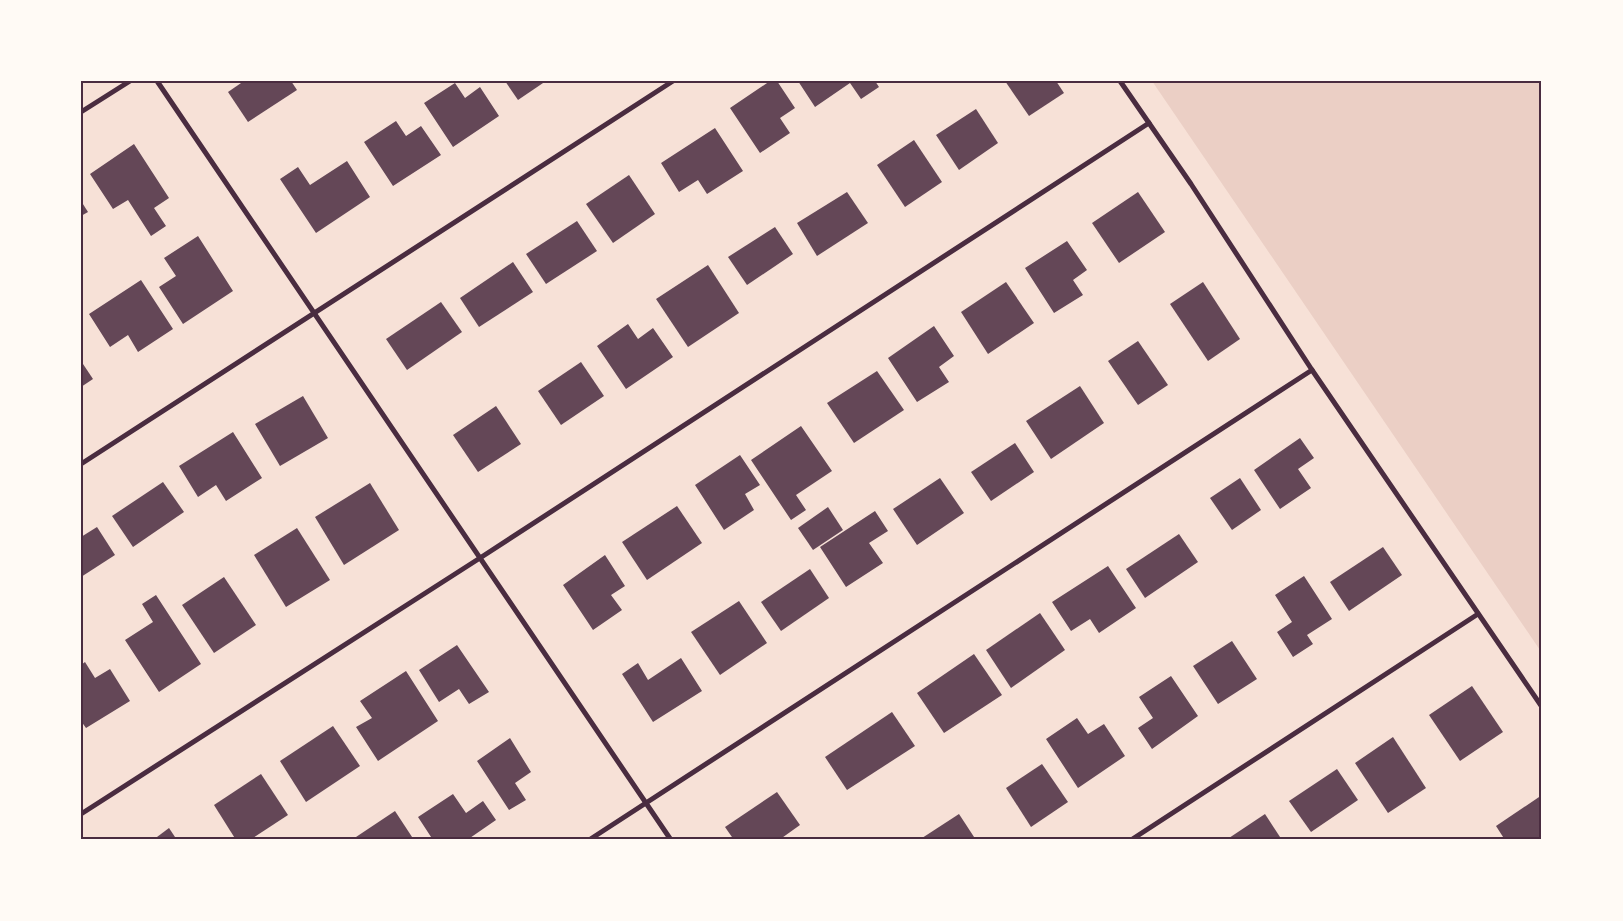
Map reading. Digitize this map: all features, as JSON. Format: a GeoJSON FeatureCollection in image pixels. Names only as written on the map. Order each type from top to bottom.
{"type":"FeatureCollection","features":[{"type":"Feature","properties":{"kind":"street"},"geometry":{"type":"LineString","coordinates":[[81,112],[130,81]]}},
{"type":"Feature","properties":{"kind":"street"},"geometry":{"type":"LineString","coordinates":[[157,81],[671,840]]}},
{"type":"Feature","properties":{"kind":"street"},"geometry":{"type":"LineString","coordinates":[[81,464],[673,81]]}},
{"type":"Feature","properties":{"kind":"street"},"geometry":{"type":"LineString","coordinates":[[1120,81],[1191,184],[1312,370],[1542,707]]}},
{"type":"Feature","properties":{"kind":"street"},"geometry":{"type":"LineString","coordinates":[[81,814],[480,558],[1149,123]]}},
{"type":"Feature","properties":{"kind":"street"},"geometry":{"type":"LineString","coordinates":[[588,840],[1312,370]]}},
{"type":"Feature","properties":{"kind":"street"},"geometry":{"type":"LineString","coordinates":[[1131,840],[1478,614]]}},
{"type":"Feature","properties":{"kind":"shaded area"},"geometry":{"type":"Polygon","coordinates":[[[1152,81],[1542,81],[1542,653],[1152,81]]]}},
{"type":"Feature","properties":{"kind":"building"},"geometry":{"type":"Polygon","coordinates":[[[244,81],[291,81],[297,90],[248,122],[228,92],[244,81]]]}},
{"type":"Feature","properties":{"kind":"building"},"geometry":{"type":"Polygon","coordinates":[[[505,81],[546,81],[518,100],[505,81]]]}},
{"type":"Feature","properties":{"kind":"building"},"geometry":{"type":"Polygon","coordinates":[[[770,81],[777,81],[795,108],[780,118],[790,133],[760,153],[730,108],[770,81]]]}},
{"type":"Feature","properties":{"kind":"building"},"geometry":{"type":"Polygon","coordinates":[[[798,81],[875,81],[879,87],[861,99],[850,83],[815,107],[798,81]]]}},
{"type":"Feature","properties":{"kind":"building"},"geometry":{"type":"Polygon","coordinates":[[[1005,81],[1056,81],[1064,93],[1029,116],[1005,81]]]}},
{"type":"Feature","properties":{"kind":"building"},"geometry":{"type":"Polygon","coordinates":[[[455,83],[465,98],[480,87],[499,116],[453,147],[424,103],[455,83]]]}},
{"type":"Feature","properties":{"kind":"building"},"geometry":{"type":"Polygon","coordinates":[[[976,109],[998,143],[959,170],[936,135],[976,109]]]}},
{"type":"Feature","properties":{"kind":"building"},"geometry":{"type":"Polygon","coordinates":[[[396,121],[406,136],[421,126],[441,155],[393,186],[364,142],[396,121]]]}},
{"type":"Feature","properties":{"kind":"building"},"geometry":{"type":"Polygon","coordinates":[[[715,128],[743,171],[707,194],[698,180],[679,192],[661,163],[715,128]]]}},
{"type":"Feature","properties":{"kind":"building"},"geometry":{"type":"Polygon","coordinates":[[[914,140],[942,182],[905,207],[877,165],[914,140]]]}},
{"type":"Feature","properties":{"kind":"building"},"geometry":{"type":"Polygon","coordinates":[[[134,144],[169,198],[154,208],[166,226],[151,236],[128,200],[113,209],[90,174],[134,144]]]}},
{"type":"Feature","properties":{"kind":"building"},"geometry":{"type":"Polygon","coordinates":[[[347,161],[370,197],[316,233],[280,179],[298,167],[310,185],[347,161]]]}},
{"type":"Feature","properties":{"kind":"building"},"geometry":{"type":"Polygon","coordinates":[[[629,175],[655,214],[613,243],[586,204],[629,175]]]}},
{"type":"Feature","properties":{"kind":"building"},"geometry":{"type":"Polygon","coordinates":[[[847,192],[868,223],[817,256],[797,223],[847,192]]]}},
{"type":"Feature","properties":{"kind":"building"},"geometry":{"type":"Polygon","coordinates":[[[1138,192],[1165,232],[1119,263],[1092,223],[1138,192]]]}},
{"type":"Feature","properties":{"kind":"building"},"geometry":{"type":"Polygon","coordinates":[[[81,201],[88,212],[81,216],[81,201]]]}},
{"type":"Feature","properties":{"kind":"building"},"geometry":{"type":"Polygon","coordinates":[[[577,221],[597,251],[546,284],[526,254],[577,221]]]}},
{"type":"Feature","properties":{"kind":"building"},"geometry":{"type":"Polygon","coordinates":[[[775,227],[793,254],[747,285],[728,257],[775,227]]]}},
{"type":"Feature","properties":{"kind":"building"},"geometry":{"type":"Polygon","coordinates":[[[198,236],[233,291],[183,324],[159,287],[176,276],[164,258],[198,236]]]}},
{"type":"Feature","properties":{"kind":"building"},"geometry":{"type":"Polygon","coordinates":[[[1067,241],[1087,270],[1073,280],[1083,295],[1054,313],[1025,268],[1067,241]]]}},
{"type":"Feature","properties":{"kind":"building"},"geometry":{"type":"Polygon","coordinates":[[[513,262],[533,292],[479,327],[460,298],[513,262]]]}},
{"type":"Feature","properties":{"kind":"building"},"geometry":{"type":"Polygon","coordinates":[[[708,265],[739,313],[688,347],[656,299],[708,265]]]}},
{"type":"Feature","properties":{"kind":"building"},"geometry":{"type":"Polygon","coordinates":[[[141,280],[173,329],[138,352],[128,335],[110,347],[89,314],[141,280]]]}},
{"type":"Feature","properties":{"kind":"building"},"geometry":{"type":"Polygon","coordinates":[[[1006,282],[1034,323],[988,354],[961,312],[1006,282]]]}},
{"type":"Feature","properties":{"kind":"building"},"geometry":{"type":"Polygon","coordinates":[[[1203,282],[1240,339],[1208,361],[1170,304],[1203,282]]]}},
{"type":"Feature","properties":{"kind":"building"},"geometry":{"type":"Polygon","coordinates":[[[441,302],[462,332],[407,370],[386,339],[441,302]]]}},
{"type":"Feature","properties":{"kind":"building"},"geometry":{"type":"Polygon","coordinates":[[[628,324],[638,339],[653,328],[673,357],[626,389],[597,346],[628,324]]]}},
{"type":"Feature","properties":{"kind":"building"},"geometry":{"type":"Polygon","coordinates":[[[934,326],[954,356],[939,367],[949,382],[917,402],[888,358],[934,326]]]}},
{"type":"Feature","properties":{"kind":"building"},"geometry":{"type":"Polygon","coordinates":[[[1138,341],[1168,385],[1138,405],[1108,361],[1138,341]]]}},
{"type":"Feature","properties":{"kind":"building"},"geometry":{"type":"Polygon","coordinates":[[[81,361],[93,379],[81,387],[81,361]]]}},
{"type":"Feature","properties":{"kind":"building"},"geometry":{"type":"Polygon","coordinates":[[[581,362],[604,396],[561,425],[538,391],[581,362]]]}},
{"type":"Feature","properties":{"kind":"building"},"geometry":{"type":"Polygon","coordinates":[[[877,371],[904,410],[854,443],[827,403],[877,371]]]}},
{"type":"Feature","properties":{"kind":"building"},"geometry":{"type":"Polygon","coordinates":[[[1080,386],[1104,423],[1051,459],[1026,421],[1080,386]]]}},
{"type":"Feature","properties":{"kind":"building"},"geometry":{"type":"Polygon","coordinates":[[[303,396],[328,438],[280,466],[255,424],[303,396]]]}},
{"type":"Feature","properties":{"kind":"building"},"geometry":{"type":"Polygon","coordinates":[[[496,406],[521,444],[478,472],[453,435],[496,406]]]}},
{"type":"Feature","properties":{"kind":"building"},"geometry":{"type":"Polygon","coordinates":[[[801,426],[832,471],[796,495],[806,510],[791,520],[751,460],[801,426]]]}},
{"type":"Feature","properties":{"kind":"building"},"geometry":{"type":"Polygon","coordinates":[[[233,432],[262,478],[226,501],[216,485],[198,497],[179,466],[233,432]]]}},
{"type":"Feature","properties":{"kind":"building"},"geometry":{"type":"Polygon","coordinates":[[[1300,438],[1314,458],[1298,469],[1311,488],[1280,509],[1254,470],[1300,438]]]}},
{"type":"Feature","properties":{"kind":"building"},"geometry":{"type":"Polygon","coordinates":[[[1015,443],[1034,472],[991,501],[971,472],[1015,443]]]}},
{"type":"Feature","properties":{"kind":"building"},"geometry":{"type":"Polygon","coordinates":[[[740,455],[760,485],[745,494],[754,510],[724,530],[695,485],[740,455]]]}},
{"type":"Feature","properties":{"kind":"building"},"geometry":{"type":"Polygon","coordinates":[[[940,478],[964,513],[917,545],[893,509],[940,478]]]}},
{"type":"Feature","properties":{"kind":"building"},"geometry":{"type":"Polygon","coordinates":[[[1240,478],[1261,510],[1232,530],[1210,498],[1240,478]]]}},
{"type":"Feature","properties":{"kind":"building"},"geometry":{"type":"Polygon","coordinates":[[[163,482],[184,512],[133,547],[112,516],[163,482]]]}},
{"type":"Feature","properties":{"kind":"building"},"geometry":{"type":"Polygon","coordinates":[[[370,483],[399,530],[344,565],[315,517],[370,483]]]}},
{"type":"Feature","properties":{"kind":"building"},"geometry":{"type":"Polygon","coordinates":[[[677,506],[702,543],[647,580],[622,542],[677,506]]]}},
{"type":"Feature","properties":{"kind":"building"},"geometry":{"type":"Polygon","coordinates":[[[828,507],[843,530],[813,550],[798,528],[828,507]]]}},
{"type":"Feature","properties":{"kind":"building"},"geometry":{"type":"Polygon","coordinates":[[[875,511],[888,531],[869,543],[883,563],[846,587],[820,547],[875,511]]]}},
{"type":"Feature","properties":{"kind":"building"},"geometry":{"type":"Polygon","coordinates":[[[97,527],[115,555],[81,577],[81,537],[97,527]]]}},
{"type":"Feature","properties":{"kind":"building"},"geometry":{"type":"Polygon","coordinates":[[[297,528],[330,580],[286,607],[254,555],[297,528]]]}},
{"type":"Feature","properties":{"kind":"building"},"geometry":{"type":"Polygon","coordinates":[[[1179,534],[1198,562],[1145,598],[1126,569],[1179,534]]]}},
{"type":"Feature","properties":{"kind":"building"},"geometry":{"type":"Polygon","coordinates":[[[1383,547],[1402,575],[1349,611],[1330,582],[1383,547]]]}},
{"type":"Feature","properties":{"kind":"building"},"geometry":{"type":"Polygon","coordinates":[[[605,555],[625,586],[611,595],[622,610],[593,630],[563,585],[605,555]]]}},
{"type":"Feature","properties":{"kind":"building"},"geometry":{"type":"Polygon","coordinates":[[[1108,566],[1136,608],[1099,633],[1090,619],[1071,631],[1052,602],[1108,566]]]}},
{"type":"Feature","properties":{"kind":"building"},"geometry":{"type":"Polygon","coordinates":[[[810,569],[829,598],[781,631],[761,602],[810,569]]]}},
{"type":"Feature","properties":{"kind":"building"},"geometry":{"type":"Polygon","coordinates":[[[1304,576],[1332,619],[1307,635],[1313,644],[1293,657],[1277,632],[1292,622],[1275,595],[1304,576]]]}},
{"type":"Feature","properties":{"kind":"building"},"geometry":{"type":"Polygon","coordinates":[[[224,577],[256,625],[214,653],[182,605],[224,577]]]}},
{"type":"Feature","properties":{"kind":"building"},"geometry":{"type":"Polygon","coordinates":[[[156,595],[201,664],[159,692],[125,640],[153,622],[142,604],[156,595]]]}},
{"type":"Feature","properties":{"kind":"building"},"geometry":{"type":"Polygon","coordinates":[[[739,601],[767,643],[720,675],[691,632],[739,601]]]}},
{"type":"Feature","properties":{"kind":"building"},"geometry":{"type":"Polygon","coordinates":[[[1040,613],[1065,650],[1011,688],[986,650],[1040,613]]]}},
{"type":"Feature","properties":{"kind":"building"},"geometry":{"type":"Polygon","coordinates":[[[1232,641],[1257,679],[1218,704],[1193,666],[1232,641]]]}},
{"type":"Feature","properties":{"kind":"building"},"geometry":{"type":"Polygon","coordinates":[[[457,645],[489,692],[469,704],[459,689],[439,702],[419,670],[457,645]]]}},
{"type":"Feature","properties":{"kind":"building"},"geometry":{"type":"Polygon","coordinates":[[[974,654],[1002,695],[944,733],[917,693],[974,654]]]}},
{"type":"Feature","properties":{"kind":"building"},"geometry":{"type":"Polygon","coordinates":[[[681,658],[702,691],[653,722],[622,674],[638,663],[648,680],[681,658]]]}},
{"type":"Feature","properties":{"kind":"building"},"geometry":{"type":"Polygon","coordinates":[[[85,662],[95,678],[110,669],[130,701],[86,728],[81,721],[81,665],[85,662]]]}},
{"type":"Feature","properties":{"kind":"building"},"geometry":{"type":"Polygon","coordinates":[[[406,671],[438,721],[378,761],[356,727],[372,718],[360,701],[406,671]]]}},
{"type":"Feature","properties":{"kind":"building"},"geometry":{"type":"Polygon","coordinates":[[[1171,676],[1198,716],[1152,749],[1138,728],[1153,718],[1139,697],[1171,676]]]}},
{"type":"Feature","properties":{"kind":"building"},"geometry":{"type":"Polygon","coordinates":[[[1472,686],[1503,732],[1460,761],[1429,715],[1472,686]]]}},
{"type":"Feature","properties":{"kind":"building"},"geometry":{"type":"Polygon","coordinates":[[[892,712],[915,746],[847,790],[825,757],[892,712]]]}},
{"type":"Feature","properties":{"kind":"building"},"geometry":{"type":"Polygon","coordinates":[[[1077,718],[1088,734],[1104,724],[1125,756],[1078,788],[1046,739],[1077,718]]]}},
{"type":"Feature","properties":{"kind":"building"},"geometry":{"type":"Polygon","coordinates":[[[333,726],[360,766],[306,802],[280,761],[333,726]]]}},
{"type":"Feature","properties":{"kind":"building"},"geometry":{"type":"Polygon","coordinates":[[[1393,737],[1426,788],[1388,813],[1355,763],[1393,737]]]}},
{"type":"Feature","properties":{"kind":"building"},"geometry":{"type":"Polygon","coordinates":[[[510,738],[531,772],[515,783],[526,800],[509,810],[477,761],[510,738]]]}},
{"type":"Feature","properties":{"kind":"building"},"geometry":{"type":"Polygon","coordinates":[[[1042,764],[1068,802],[1031,827],[1006,788],[1042,764]]]}},
{"type":"Feature","properties":{"kind":"building"},"geometry":{"type":"Polygon","coordinates":[[[1337,769],[1358,800],[1311,832],[1289,801],[1337,769]]]}},
{"type":"Feature","properties":{"kind":"building"},"geometry":{"type":"Polygon","coordinates":[[[261,774],[288,815],[250,840],[236,840],[214,805],[261,774]]]}},
{"type":"Feature","properties":{"kind":"building"},"geometry":{"type":"Polygon","coordinates":[[[777,792],[800,825],[779,840],[734,840],[725,827],[777,792]]]}},
{"type":"Feature","properties":{"kind":"building"},"geometry":{"type":"Polygon","coordinates":[[[453,794],[466,813],[483,801],[496,820],[467,840],[433,840],[418,817],[453,794]]]}},
{"type":"Feature","properties":{"kind":"building"},"geometry":{"type":"Polygon","coordinates":[[[1542,795],[1542,840],[1505,840],[1496,826],[1542,795]]]}},
{"type":"Feature","properties":{"kind":"building"},"geometry":{"type":"Polygon","coordinates":[[[395,811],[414,840],[357,840],[356,837],[395,811]]]}},
{"type":"Feature","properties":{"kind":"building"},"geometry":{"type":"Polygon","coordinates":[[[959,814],[976,840],[919,840],[959,814]]]}},
{"type":"Feature","properties":{"kind":"building"},"geometry":{"type":"Polygon","coordinates":[[[1265,814],[1282,840],[1226,840],[1265,814]]]}},
{"type":"Feature","properties":{"kind":"building"},"geometry":{"type":"Polygon","coordinates":[[[169,828],[177,840],[153,840],[169,828]]]}}]}
